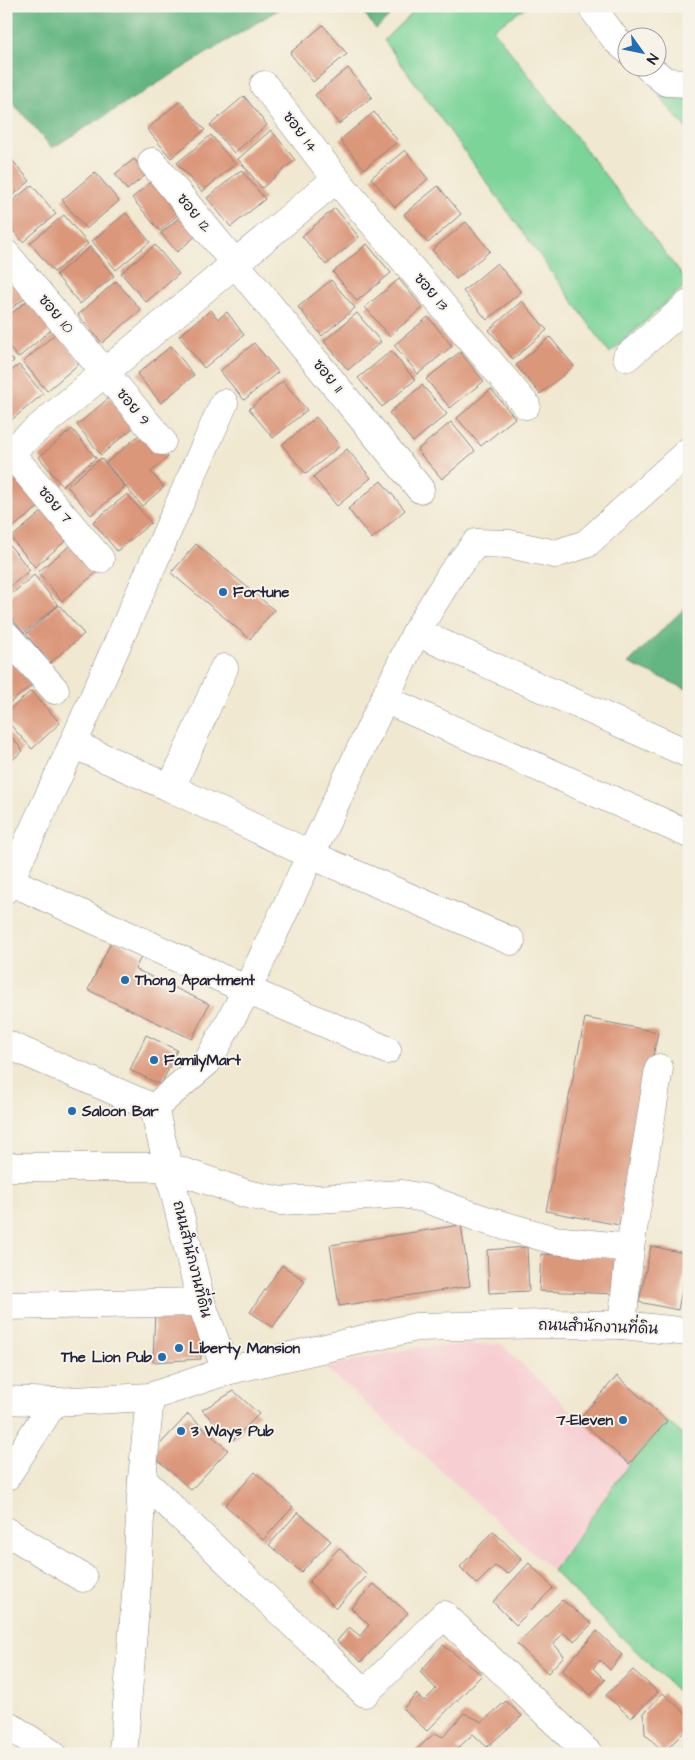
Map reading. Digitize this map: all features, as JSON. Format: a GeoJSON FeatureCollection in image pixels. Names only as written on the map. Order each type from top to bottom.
{"type":"FeatureCollection","features":[{"type":"Feature","properties":{"kind":"street"},"geometry":{"type":"LineString","coordinates":[[591,6],[618,42]]}},
{"type":"Feature","properties":{"kind":"street"},"geometry":{"type":"LineString","coordinates":[[661,78],[666,82],[689,83]]}},
{"type":"Feature","properties":{"kind":"street","name":"ซอย 14"},"geometry":{"type":"LineString","coordinates":[[264,85],[336,179]]}},
{"type":"Feature","properties":{"kind":"street","name":"ซอย 12"},"geometry":{"type":"LineString","coordinates":[[152,162],[235,263]]}},
{"type":"Feature","properties":{"kind":"street"},"geometry":{"type":"LineString","coordinates":[[7,452],[105,373],[336,179]]}},
{"type":"Feature","properties":{"kind":"street","name":"ซอย 13"},"geometry":{"type":"LineString","coordinates":[[336,179],[526,405]]}},
{"type":"Feature","properties":{"kind":"street","name":"ซอย 10"},"geometry":{"type":"LineString","coordinates":[[6,254],[105,373]]}},
{"type":"Feature","properties":{"kind":"street","name":"ซอย 11"},"geometry":{"type":"LineString","coordinates":[[235,263],[420,489]]}},
{"type":"Feature","properties":{"kind":"street"},"geometry":{"type":"LineString","coordinates":[[626,357],[689,304]]}},
{"type":"Feature","properties":{"kind":"street","name":"ซอย 9"},"geometry":{"type":"LineString","coordinates":[[105,373],[162,441]]}},
{"type":"Feature","properties":{"kind":"street"},"geometry":{"type":"LineString","coordinates":[[224,403],[73,744],[8,885],[388,1050]]}},
{"type":"Feature","properties":{"kind":"street"},"geometry":{"type":"LineString","coordinates":[[6,1044],[154,1108],[208,1062],[247,990],[416,632],[452,573],[476,544],[509,544],[555,554],[586,544],[689,451]]}},
{"type":"Feature","properties":{"kind":"street","name":"ซอย 7"},"geometry":{"type":"LineString","coordinates":[[7,452],[100,558]]}},
{"type":"Feature","properties":{"kind":"street"},"geometry":{"type":"LineString","coordinates":[[416,632],[689,754]]}},
{"type":"Feature","properties":{"kind":"street"},"geometry":{"type":"LineString","coordinates":[[6,635],[55,690]]}},
{"type":"Feature","properties":{"kind":"street"},"geometry":{"type":"LineString","coordinates":[[171,788],[224,668]]}},
{"type":"Feature","properties":{"kind":"street"},"geometry":{"type":"LineString","coordinates":[[384,699],[689,834]]}},
{"type":"Feature","properties":{"kind":"street"},"geometry":{"type":"LineString","coordinates":[[73,744],[171,788],[311,855],[511,941]]}},
{"type":"Feature","properties":{"kind":"street"},"geometry":{"type":"LineString","coordinates":[[622,1325],[630,1248],[659,1068]]}},
{"type":"Feature","properties":{"kind":"street","name":"ถนนสำนักงานที่ดิน"},"geometry":{"type":"LineString","coordinates":[[154,1108],[201,1302],[226,1371],[416,1327],[546,1324],[622,1325],[689,1332]]}},
{"type":"Feature","properties":{"kind":"street"},"geometry":{"type":"LineString","coordinates":[[6,1167],[169,1167],[247,1194],[282,1200],[402,1194],[424,1198],[485,1220],[554,1240],[630,1248]]}},
{"type":"Feature","properties":{"kind":"street"},"geometry":{"type":"LineString","coordinates":[[6,1306],[201,1302]]}},
{"type":"Feature","properties":{"kind":"street"},"geometry":{"type":"LineString","coordinates":[[6,1400],[54,1402],[150,1397],[226,1371]]}},
{"type":"Feature","properties":{"kind":"street"},"geometry":{"type":"LineString","coordinates":[[123,1754],[136,1595],[142,1479],[150,1397]]}},
{"type":"Feature","properties":{"kind":"street"},"geometry":{"type":"LineString","coordinates":[[6,1477],[54,1402]]}},
{"type":"Feature","properties":{"kind":"street"},"geometry":{"type":"LineString","coordinates":[[142,1479],[365,1693],[444,1615],[589,1754]]}},
{"type":"Feature","properties":{"kind":"street"},"geometry":{"type":"LineString","coordinates":[[6,1531],[83,1578]]}},
{"type":"Feature","properties":{"kind":"street"},"geometry":{"type":"LineString","coordinates":[[6,1724],[52,1754]]}},
{"type":"Feature","properties":{"kind":"shaded area"},"geometry":{"type":"Polygon","coordinates":[[[501,1344],[629,1464],[553,1571],[325,1367],[417,1347],[501,1344]]]}},
{"type":"Feature","properties":{"kind":"green space"},"geometry":{"type":"Polygon","coordinates":[[[6,6],[284,6],[52,148],[6,95],[6,6]]]}},
{"type":"Feature","properties":{"kind":"green space"},"geometry":{"type":"Polygon","coordinates":[[[359,6],[401,6],[376,29],[359,6]]]}},
{"type":"Feature","properties":{"kind":"green space"},"geometry":{"type":"Polygon","coordinates":[[[419,6],[528,6],[493,29],[688,283],[610,353],[384,40],[419,6]]]}},
{"type":"Feature","properties":{"kind":"green space"},"geometry":{"type":"Polygon","coordinates":[[[659,96],[689,99],[689,132],[659,96]]]}},
{"type":"Feature","properties":{"kind":"green space"},"geometry":{"type":"Polygon","coordinates":[[[689,604],[689,690],[628,663],[689,604]]]}},
{"type":"Feature","properties":{"kind":"green space"},"geometry":{"type":"Polygon","coordinates":[[[667,1421],[689,1440],[689,1702],[553,1571],[629,1464],[667,1421]]]}},
{"type":"Feature","properties":{"kind":"building"},"geometry":{"type":"Polygon","coordinates":[[[323,25],[347,54],[313,82],[290,53],[323,25]]]}},
{"type":"Feature","properties":{"kind":"building"},"geometry":{"type":"Polygon","coordinates":[[[348,68],[372,97],[339,124],[315,95],[348,68]]]}},
{"type":"Feature","properties":{"kind":"building"},"geometry":{"type":"Polygon","coordinates":[[[244,96],[267,125],[234,153],[210,125],[244,96]]]}},
{"type":"Feature","properties":{"kind":"building"},"geometry":{"type":"Polygon","coordinates":[[[180,101],[205,130],[171,158],[147,129],[180,101]]]}},
{"type":"Feature","properties":{"kind":"building"},"geometry":{"type":"Polygon","coordinates":[[[374,112],[398,141],[364,169],[340,140],[374,112]]]}},
{"type":"Feature","properties":{"kind":"building"},"geometry":{"type":"Polygon","coordinates":[[[271,130],[295,160],[262,188],[238,159],[271,130]]]}},
{"type":"Feature","properties":{"kind":"building"},"geometry":{"type":"Polygon","coordinates":[[[211,135],[235,164],[202,192],[177,163],[211,135]]]}},
{"type":"Feature","properties":{"kind":"building"},"geometry":{"type":"Polygon","coordinates":[[[405,150],[428,179],[395,207],[371,178],[405,150]]]}},
{"type":"Feature","properties":{"kind":"building"},"geometry":{"type":"Polygon","coordinates":[[[6,153],[30,181],[6,201],[6,153]]]}},
{"type":"Feature","properties":{"kind":"building"},"geometry":{"type":"Polygon","coordinates":[[[134,159],[147,174],[127,190],[115,174],[134,159]]]}},
{"type":"Feature","properties":{"kind":"building"},"geometry":{"type":"Polygon","coordinates":[[[241,170],[265,199],[231,227],[207,198],[241,170]]]}},
{"type":"Feature","properties":{"kind":"building"},"geometry":{"type":"Polygon","coordinates":[[[95,172],[119,201],[86,229],[62,200],[95,172]]]}},
{"type":"Feature","properties":{"kind":"building"},"geometry":{"type":"Polygon","coordinates":[[[153,180],[181,212],[160,231],[132,198],[153,180]]]}},
{"type":"Feature","properties":{"kind":"building"},"geometry":{"type":"Polygon","coordinates":[[[32,185],[56,214],[23,242],[6,222],[6,206],[32,185]]]}},
{"type":"Feature","properties":{"kind":"building"},"geometry":{"type":"Polygon","coordinates":[[[438,186],[461,214],[428,243],[404,214],[438,186]]]}},
{"type":"Feature","properties":{"kind":"building"},"geometry":{"type":"Polygon","coordinates":[[[335,208],[359,237],[326,265],[302,236],[335,208]]]}},
{"type":"Feature","properties":{"kind":"building"},"geometry":{"type":"Polygon","coordinates":[[[126,213],[150,242],[116,270],[92,241],[126,213]]]}},
{"type":"Feature","properties":{"kind":"building"},"geometry":{"type":"Polygon","coordinates":[[[64,215],[88,244],[54,272],[30,243],[64,215]]]}},
{"type":"Feature","properties":{"kind":"building"},"geometry":{"type":"Polygon","coordinates":[[[182,215],[198,234],[177,252],[161,233],[182,215]]]}},
{"type":"Feature","properties":{"kind":"building"},"geometry":{"type":"Polygon","coordinates":[[[466,222],[490,251],[456,279],[432,250],[466,222]]]}},
{"type":"Feature","properties":{"kind":"building"},"geometry":{"type":"Polygon","coordinates":[[[367,244],[391,273],[357,301],[333,272],[367,244]]]}},
{"type":"Feature","properties":{"kind":"building"},"geometry":{"type":"Polygon","coordinates":[[[155,245],[179,274],[146,302],[121,273],[155,245]]]}},
{"type":"Feature","properties":{"kind":"building"},"geometry":{"type":"Polygon","coordinates":[[[90,247],[114,276],[80,304],[56,275],[90,247]]]}},
{"type":"Feature","properties":{"kind":"building"},"geometry":{"type":"Polygon","coordinates":[[[497,263],[521,292],[487,320],[463,291],[497,263]]]}},
{"type":"Feature","properties":{"kind":"building"},"geometry":{"type":"Polygon","coordinates":[[[6,274],[26,297],[6,313],[6,274]]]}},
{"type":"Feature","properties":{"kind":"building"},"geometry":{"type":"Polygon","coordinates":[[[399,279],[423,308],[389,336],[365,307],[399,279]]]}},
{"type":"Feature","properties":{"kind":"building"},"geometry":{"type":"Polygon","coordinates":[[[331,280],[355,308],[322,336],[298,307],[331,280]]]}},
{"type":"Feature","properties":{"kind":"building"},"geometry":{"type":"Polygon","coordinates":[[[116,281],[141,310],[102,343],[78,315],[116,281]]]}},
{"type":"Feature","properties":{"kind":"building"},"geometry":{"type":"Polygon","coordinates":[[[28,300],[52,329],[18,358],[6,343],[6,318],[28,300]]]}},
{"type":"Feature","properties":{"kind":"building"},"geometry":{"type":"Polygon","coordinates":[[[522,301],[547,330],[513,359],[489,330],[522,301]]]}},
{"type":"Feature","properties":{"kind":"building"},"geometry":{"type":"Polygon","coordinates":[[[211,310],[218,319],[227,312],[244,335],[204,368],[179,336],[211,310]]]}},
{"type":"Feature","properties":{"kind":"building"},"geometry":{"type":"Polygon","coordinates":[[[357,313],[381,342],[348,370],[324,341],[357,313]]]}},
{"type":"Feature","properties":{"kind":"building"},"geometry":{"type":"Polygon","coordinates":[[[428,317],[452,346],[418,374],[394,345],[428,317]]]}},
{"type":"Feature","properties":{"kind":"building"},"geometry":{"type":"Polygon","coordinates":[[[56,333],[81,362],[47,391],[23,362],[56,333]]]}},
{"type":"Feature","properties":{"kind":"building"},"geometry":{"type":"Polygon","coordinates":[[[550,337],[574,366],[540,394],[516,365],[550,337]]]}},
{"type":"Feature","properties":{"kind":"building"},"geometry":{"type":"Polygon","coordinates":[[[254,343],[278,372],[244,400],[220,371],[254,343]]]}},
{"type":"Feature","properties":{"kind":"building"},"geometry":{"type":"Polygon","coordinates":[[[171,346],[194,375],[161,403],[137,374],[171,346]]]}},
{"type":"Feature","properties":{"kind":"building"},"geometry":{"type":"Polygon","coordinates":[[[6,351],[14,361],[6,367],[6,351]]]}},
{"type":"Feature","properties":{"kind":"building"},"geometry":{"type":"Polygon","coordinates":[[[391,351],[415,380],[382,407],[358,378],[391,351]]]}},
{"type":"Feature","properties":{"kind":"building"},"geometry":{"type":"Polygon","coordinates":[[[460,352],[484,381],[450,408],[426,379],[460,352]]]}},
{"type":"Feature","properties":{"kind":"building"},"geometry":{"type":"Polygon","coordinates":[[[19,365],[43,394],[9,422],[6,419],[6,375],[19,365]]]}},
{"type":"Feature","properties":{"kind":"building"},"geometry":{"type":"Polygon","coordinates":[[[283,381],[307,410],[273,438],[249,409],[283,381]]]}},
{"type":"Feature","properties":{"kind":"building"},"geometry":{"type":"Polygon","coordinates":[[[422,385],[447,414],[413,442],[389,413],[422,385]]]}},
{"type":"Feature","properties":{"kind":"building"},"geometry":{"type":"Polygon","coordinates":[[[491,389],[515,418],[481,446],[457,418],[491,389]]]}},
{"type":"Feature","properties":{"kind":"building"},"geometry":{"type":"Polygon","coordinates":[[[110,397],[134,427],[101,455],[77,425],[110,397]]]}},
{"type":"Feature","properties":{"kind":"building"},"geometry":{"type":"Polygon","coordinates":[[[316,417],[340,446],[306,474],[282,445],[316,417]]]}},
{"type":"Feature","properties":{"kind":"building"},"geometry":{"type":"Polygon","coordinates":[[[451,422],[475,451],[442,479],[417,450],[451,422]]]}},
{"type":"Feature","properties":{"kind":"building"},"geometry":{"type":"Polygon","coordinates":[[[72,429],[96,458],[62,486],[39,457],[72,429]]]}},
{"type":"Feature","properties":{"kind":"building"},"geometry":{"type":"Polygon","coordinates":[[[145,430],[168,457],[151,472],[164,487],[142,506],[106,463],[145,430]]]}},
{"type":"Feature","properties":{"kind":"building"},"geometry":{"type":"Polygon","coordinates":[[[347,449],[371,478],[337,506],[313,477],[347,449]]]}},
{"type":"Feature","properties":{"kind":"building"},"geometry":{"type":"Polygon","coordinates":[[[101,458],[125,487],[91,515],[67,486],[101,458]]]}},
{"type":"Feature","properties":{"kind":"building"},"geometry":{"type":"Polygon","coordinates":[[[16,477],[40,506],[6,533],[6,485],[16,477]]]}},
{"type":"Feature","properties":{"kind":"building"},"geometry":{"type":"Polygon","coordinates":[[[381,481],[405,510],[372,539],[348,509],[381,481]]]}},
{"type":"Feature","properties":{"kind":"building"},"geometry":{"type":"Polygon","coordinates":[[[127,494],[151,523],[117,551],[93,522],[127,494]]]}},
{"type":"Feature","properties":{"kind":"building"},"geometry":{"type":"Polygon","coordinates":[[[44,510],[68,539],[35,567],[11,538],[44,510]]]}},
{"type":"Feature","properties":{"kind":"building"},"geometry":{"type":"Polygon","coordinates":[[[6,541],[30,570],[6,590],[6,541]]]}},
{"type":"Feature","properties":{"kind":"building"},"geometry":{"type":"Polygon","coordinates":[[[72,544],[96,573],[62,601],[38,572],[72,544]]]}},
{"type":"Feature","properties":{"kind":"building","name":"Fortune"},"geometry":{"type":"Polygon","coordinates":[[[196,544],[274,610],[250,639],[171,573],[196,544]]]}},
{"type":"Feature","properties":{"kind":"building"},"geometry":{"type":"Polygon","coordinates":[[[34,575],[58,605],[24,633],[6,611],[6,599],[34,575]]]}},
{"type":"Feature","properties":{"kind":"building"},"geometry":{"type":"Polygon","coordinates":[[[59,605],[84,634],[50,663],[26,634],[59,605]]]}},
{"type":"Feature","properties":{"kind":"building"},"geometry":{"type":"Polygon","coordinates":[[[6,657],[32,685],[6,706],[6,657]]]}},
{"type":"Feature","properties":{"kind":"building"},"geometry":{"type":"Polygon","coordinates":[[[31,691],[60,723],[32,749],[6,720],[6,713],[31,691]]]}},
{"type":"Feature","properties":{"kind":"building"},"geometry":{"type":"Polygon","coordinates":[[[6,730],[23,751],[6,765],[6,730]]]}},
{"type":"Feature","properties":{"kind":"building","name":"Thong Apartment"},"geometry":{"type":"Polygon","coordinates":[[[112,940],[142,955],[135,969],[209,1004],[192,1039],[88,990],[112,940]]]}},
{"type":"Feature","properties":{"kind":"building"},"geometry":{"type":"Polygon","coordinates":[[[585,1018],[658,1032],[619,1225],[546,1211],[585,1018]]]}},
{"type":"Feature","properties":{"kind":"building","name":"FamilyMart"},"geometry":{"type":"Polygon","coordinates":[[[146,1035],[177,1050],[161,1085],[130,1070],[146,1035]]]}},
{"type":"Feature","properties":{"kind":"building"},"geometry":{"type":"Polygon","coordinates":[[[461,1225],[470,1286],[339,1306],[330,1245],[461,1225]]]}},
{"type":"Feature","properties":{"kind":"building"},"geometry":{"type":"Polygon","coordinates":[[[651,1246],[689,1254],[678,1310],[639,1302],[651,1246]]]}},
{"type":"Feature","properties":{"kind":"building"},"geometry":{"type":"Polygon","coordinates":[[[527,1247],[529,1291],[489,1293],[487,1250],[527,1247]]]}},
{"type":"Feature","properties":{"kind":"building"},"geometry":{"type":"Polygon","coordinates":[[[541,1254],[619,1258],[617,1294],[539,1291],[541,1254]]]}},
{"type":"Feature","properties":{"kind":"building"},"geometry":{"type":"Polygon","coordinates":[[[282,1265],[305,1281],[273,1327],[250,1312],[282,1265]]]}},
{"type":"Feature","properties":{"kind":"building"},"geometry":{"type":"Polygon","coordinates":[[[200,1307],[201,1359],[153,1362],[155,1309],[200,1307]]]}},
{"type":"Feature","properties":{"kind":"building","name":"7-Eleven"},"geometry":{"type":"Polygon","coordinates":[[[617,1376],[667,1421],[629,1464],[579,1419],[617,1376]]]}},
{"type":"Feature","properties":{"kind":"building"},"geometry":{"type":"Polygon","coordinates":[[[234,1391],[259,1414],[233,1440],[202,1410],[234,1391]]]}},
{"type":"Feature","properties":{"kind":"building"},"geometry":{"type":"Polygon","coordinates":[[[188,1414],[228,1450],[191,1490],[151,1454],[188,1414]]]}},
{"type":"Feature","properties":{"kind":"building"},"geometry":{"type":"Polygon","coordinates":[[[255,1472],[293,1507],[263,1540],[225,1505],[255,1472]]]}},
{"type":"Feature","properties":{"kind":"building"},"geometry":{"type":"Polygon","coordinates":[[[298,1512],[331,1541],[301,1572],[269,1545],[298,1512]]]}},
{"type":"Feature","properties":{"kind":"building"},"geometry":{"type":"Polygon","coordinates":[[[493,1531],[522,1559],[508,1574],[495,1566],[477,1584],[460,1567],[493,1531]]]}},
{"type":"Feature","properties":{"kind":"building"},"geometry":{"type":"Polygon","coordinates":[[[339,1548],[368,1575],[336,1608],[309,1582],[339,1548]]]}},
{"type":"Feature","properties":{"kind":"building"},"geometry":{"type":"Polygon","coordinates":[[[529,1563],[553,1588],[516,1625],[493,1602],[529,1563]]]}},
{"type":"Feature","properties":{"kind":"building"},"geometry":{"type":"Polygon","coordinates":[[[374,1584],[408,1613],[361,1662],[337,1641],[349,1627],[360,1636],[369,1625],[351,1608],[374,1584]]]}},
{"type":"Feature","properties":{"kind":"building"},"geometry":{"type":"Polygon","coordinates":[[[562,1600],[592,1624],[574,1641],[563,1633],[554,1644],[564,1656],[548,1673],[517,1644],[562,1600]]]}},
{"type":"Feature","properties":{"kind":"building"},"geometry":{"type":"Polygon","coordinates":[[[597,1631],[622,1655],[610,1670],[600,1660],[593,1668],[605,1680],[591,1695],[562,1670],[597,1631]]]}},
{"type":"Feature","properties":{"kind":"building"},"geometry":{"type":"Polygon","coordinates":[[[443,1645],[482,1675],[427,1731],[403,1709],[416,1694],[424,1701],[436,1689],[420,1672],[443,1645]]]}},
{"type":"Feature","properties":{"kind":"building"},"geometry":{"type":"Polygon","coordinates":[[[633,1670],[658,1692],[631,1718],[606,1695],[633,1670]]]}},
{"type":"Feature","properties":{"kind":"building"},"geometry":{"type":"Polygon","coordinates":[[[663,1693],[689,1717],[689,1727],[664,1752],[645,1734],[644,1713],[663,1693]]]}},
{"type":"Feature","properties":{"kind":"building"},"geometry":{"type":"Polygon","coordinates":[[[506,1701],[522,1716],[487,1747],[473,1734],[457,1749],[461,1754],[411,1754],[435,1733],[443,1737],[464,1713],[482,1722],[506,1701]]]}},
{"type":"Feature","properties":{"kind":"building"},"geometry":{"type":"Polygon","coordinates":[[[689,1742],[689,1754],[682,1754],[682,1748],[689,1742]]]}},
{"type":"Feature","properties":{"kind":"place","name":"Fortune"},"geometry":{"type":"Point","coordinates":[223,592]}},
{"type":"Feature","properties":{"kind":"place","name":"Thong Apartment"},"geometry":{"type":"Point","coordinates":[125,980]}},
{"type":"Feature","properties":{"kind":"place","name":"FamilyMart"},"geometry":{"type":"Point","coordinates":[154,1060]}},
{"type":"Feature","properties":{"kind":"place","name":"Saloon Bar"},"geometry":{"type":"Point","coordinates":[72,1111]}},
{"type":"Feature","properties":{"kind":"place","name":"Liberty Mansion"},"geometry":{"type":"Point","coordinates":[179,1348]}},
{"type":"Feature","properties":{"kind":"place","name":"The Lion Pub"},"geometry":{"type":"Point","coordinates":[162,1357]}},
{"type":"Feature","properties":{"kind":"place","name":"7-Eleven"},"geometry":{"type":"Point","coordinates":[623,1420]}},
{"type":"Feature","properties":{"kind":"place","name":"3 Ways Pub"},"geometry":{"type":"Point","coordinates":[181,1431]}}]}
